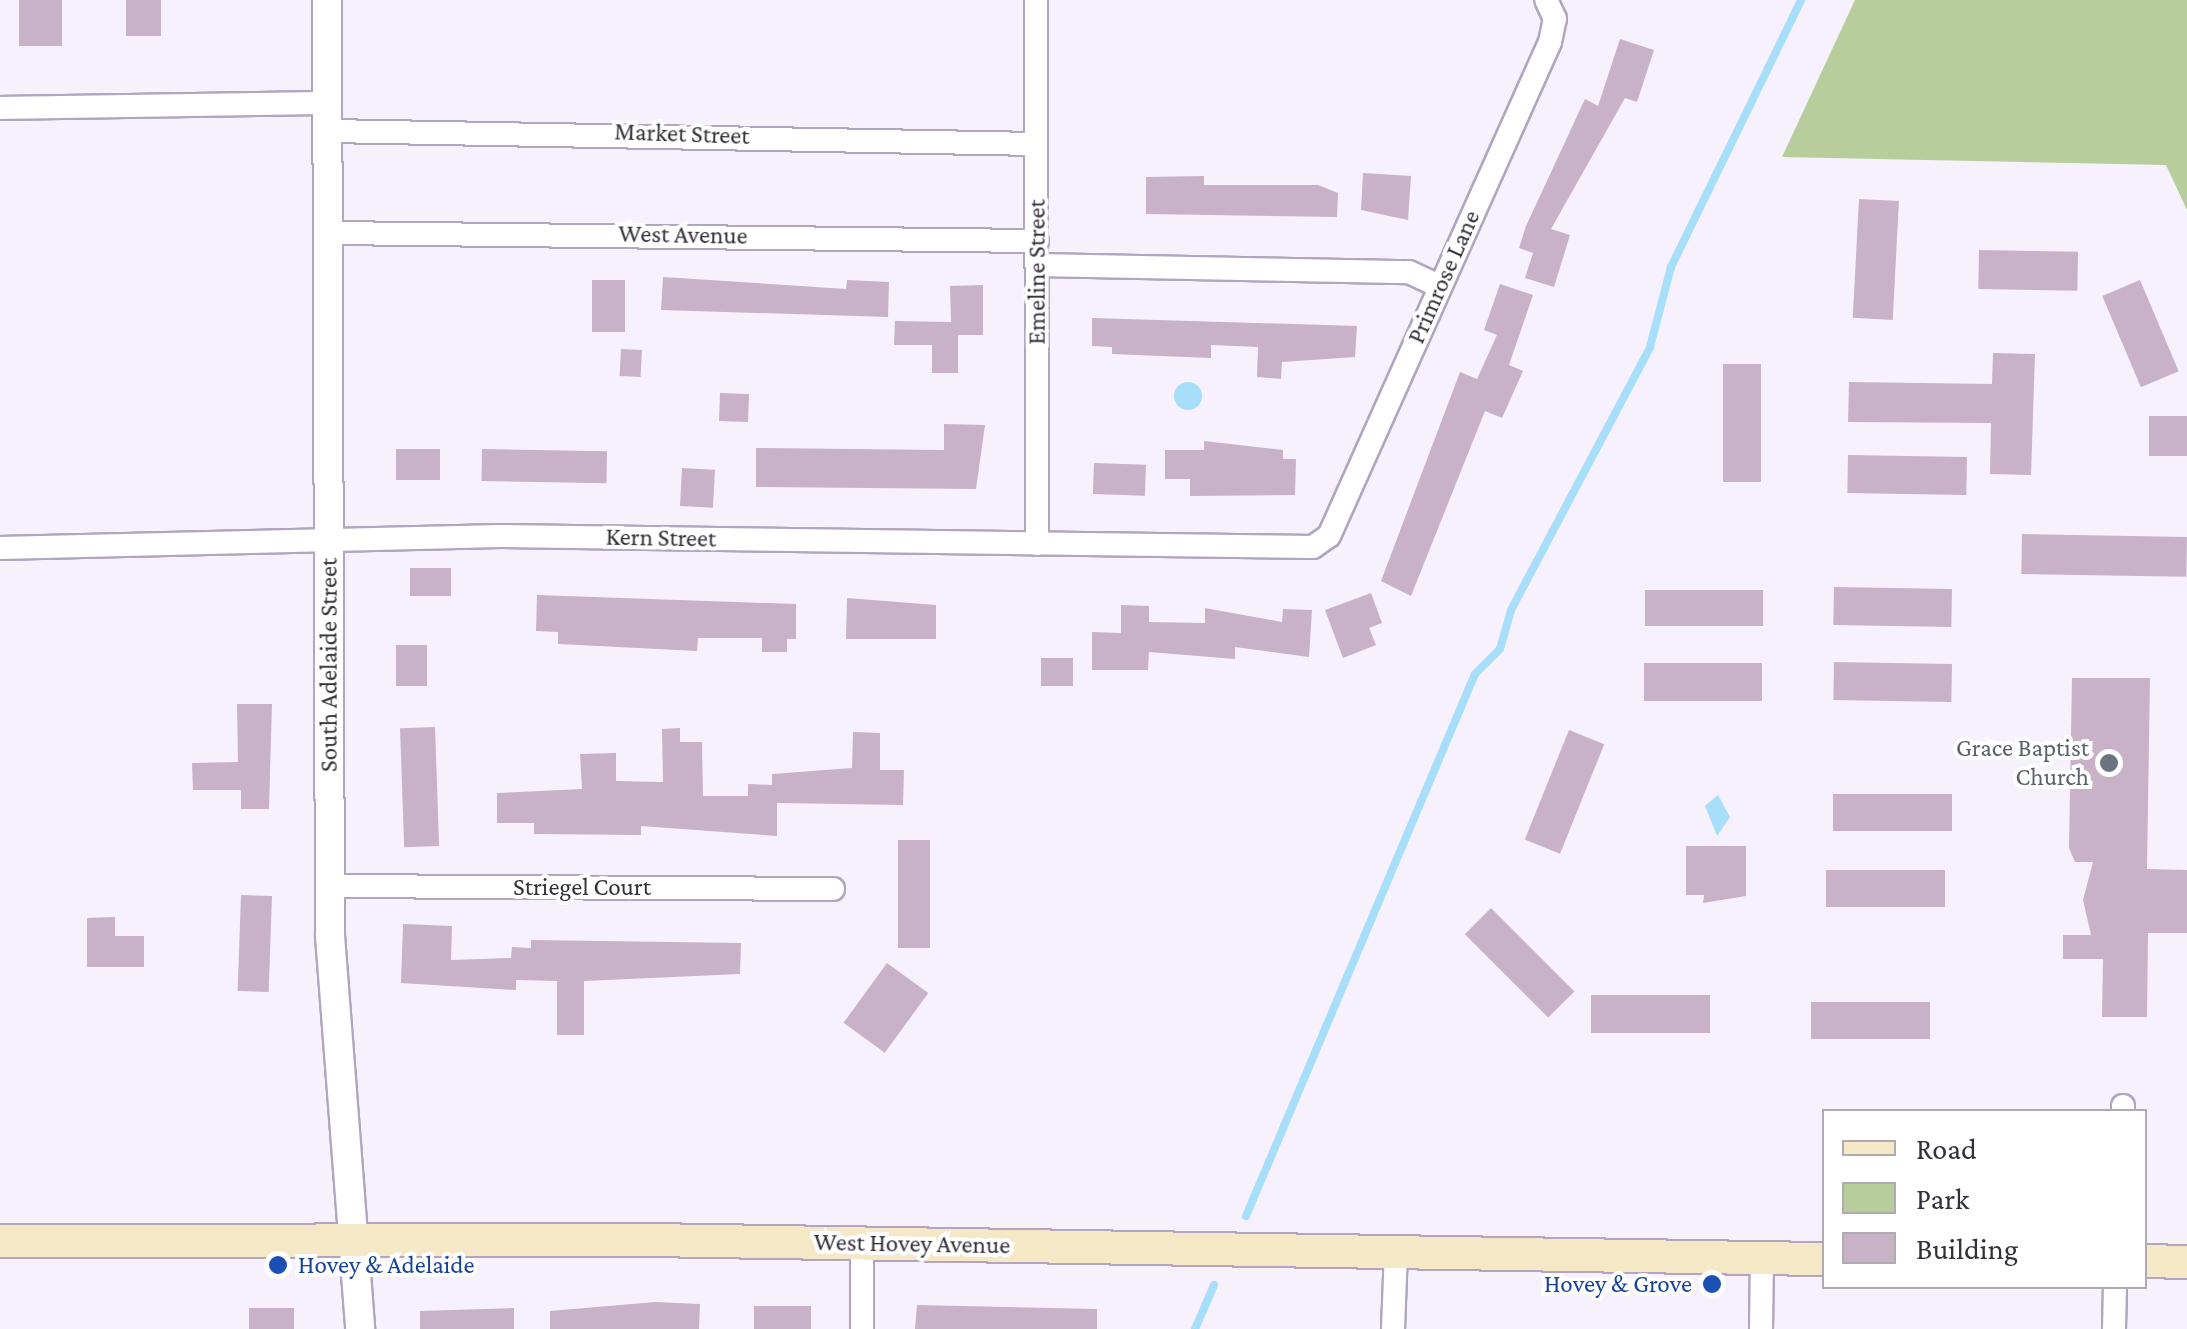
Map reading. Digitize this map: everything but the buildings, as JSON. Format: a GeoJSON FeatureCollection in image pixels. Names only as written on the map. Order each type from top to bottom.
{"type":"FeatureCollection","features":[{"type":"Feature","properties":{"kind":"main road","name":"West Hovey Avenue"},"geometry":{"type":"LineString","coordinates":[[0,1242],[359,1238],[1822,1259]]}},
{"type":"Feature","properties":{"kind":"main road"},"geometry":{"type":"LineString","coordinates":[[2147,1261],[2187,1262]]}},
{"type":"Feature","properties":{"kind":"street","name":"South Adelaide Street"},"geometry":{"type":"LineString","coordinates":[[327,0],[332,1010],[359,1238],[360,1329]]}},
{"type":"Feature","properties":{"kind":"street","name":"Emeline Street"},"geometry":{"type":"LineString","coordinates":[[1036,0],[1037,544]]}},
{"type":"Feature","properties":{"kind":"street","name":"Primrose Lane"},"geometry":{"type":"LineString","coordinates":[[1322,544],[1550,42],[1549,4]]}},
{"type":"Feature","properties":{"kind":"street","name":"Market Street"},"geometry":{"type":"LineString","coordinates":[[0,108],[1036,144]]}},
{"type":"Feature","properties":{"kind":"street","name":"West Avenue"},"geometry":{"type":"LineString","coordinates":[[328,233],[1037,241]]}},
{"type":"Feature","properties":{"kind":"street"},"geometry":{"type":"LineString","coordinates":[[1037,265],[1408,272],[1439,286]]}},
{"type":"Feature","properties":{"kind":"street","name":"Kern Street"},"geometry":{"type":"LineString","coordinates":[[0,548],[329,544],[482,536],[1322,544]]}},
{"type":"Feature","properties":{"kind":"street","name":"Striegel Court"},"geometry":{"type":"LineString","coordinates":[[330,886],[833,889]]}},
{"type":"Feature","properties":{"kind":"street"},"geometry":{"type":"LineString","coordinates":[[862,1244],[862,1329]]}},
{"type":"Feature","properties":{"kind":"street"},"geometry":{"type":"LineString","coordinates":[[1393,1329],[1396,1252]]}},
{"type":"Feature","properties":{"kind":"street"},"geometry":{"type":"LineString","coordinates":[[1761,1329],[1762,1258]]}},
{"type":"Feature","properties":{"kind":"street"},"geometry":{"type":"LineString","coordinates":[[2114,1329],[2115,1289]]}},
{"type":"Feature","properties":{"kind":"green space"},"geometry":{"type":"Polygon","coordinates":[[[1855,0],[2187,0],[2187,210],[2166,165],[1782,157],[1855,0]]]}},
{"type":"Feature","properties":{"kind":"water"},"geometry":{"type":"Polygon","coordinates":[[[1188,382],[1198,386],[1202,396],[1198,406],[1188,410],[1178,406],[1174,396],[1178,386],[1188,382]]]}},
{"type":"Feature","properties":{"kind":"water"},"geometry":{"type":"Polygon","coordinates":[[[1718,795],[1730,817],[1717,836],[1705,806],[1718,795]]]}},
{"type":"Feature","properties":{"kind":"waterway"},"geometry":{"type":"LineString","coordinates":[[1246,1216],[1475,674],[1500,649],[1511,610],[1650,347],[1671,267],[1801,0]]}},
{"type":"Feature","properties":{"kind":"waterway"},"geometry":{"type":"LineString","coordinates":[[1195,1329],[1214,1285]]}},
{"type":"Feature","properties":{"kind":"place","name":"Grace Baptist Church"},"geometry":{"type":"Point","coordinates":[2109,763]}},
{"type":"Feature","properties":{"kind":"place","name":"Hovey & Adelaide"},"geometry":{"type":"Point","coordinates":[278,1265]}},
{"type":"Feature","properties":{"kind":"place","name":"Hovey & Grove"},"geometry":{"type":"Point","coordinates":[1712,1284]}}]}
